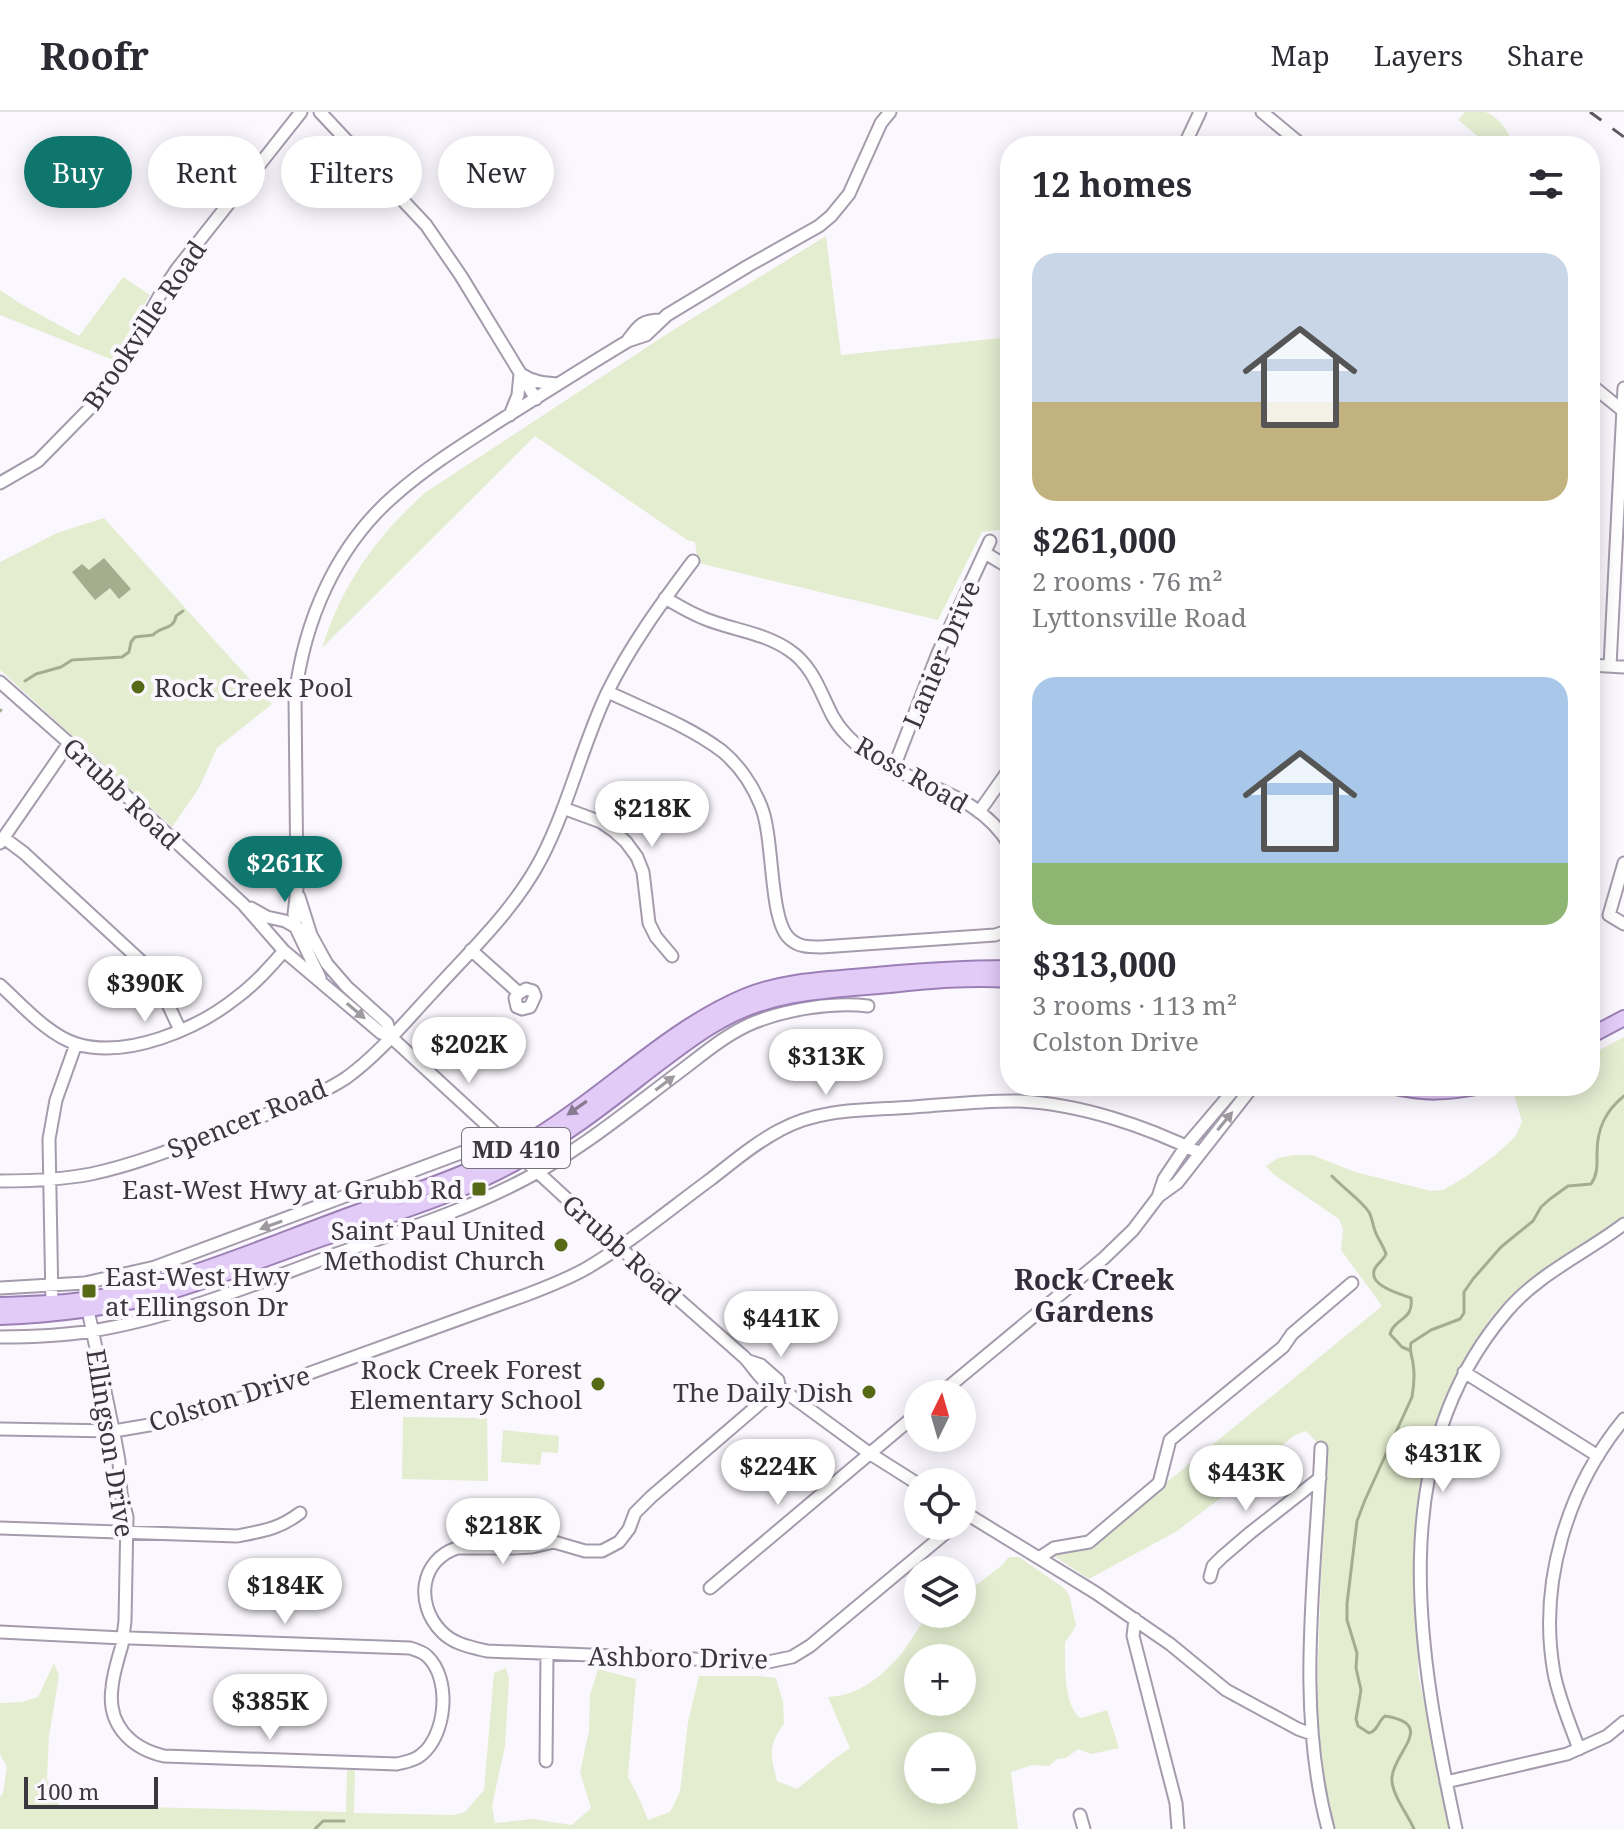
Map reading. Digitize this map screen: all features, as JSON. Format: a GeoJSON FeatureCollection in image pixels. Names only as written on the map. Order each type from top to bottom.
{"type":"FeatureCollection","features":[{"type":"Feature","properties":{"kind":"main road","name":"MD 410"},"geometry":{"type":"LineString","coordinates":[[0,1305],[88,1300],[124,1292],[218,1263],[518,1154],[536,1136],[683,1030],[747,995],[781,985],[818,980],[1000,968]]}},
{"type":"Feature","properties":{"kind":"main road","name":"MD 410"},"geometry":{"type":"LineString","coordinates":[[0,1317],[88,1310],[144,1298],[482,1180],[518,1154],[600,1109],[691,1039],[721,1020],[760,1003],[819,991],[938,981],[1000,980]]}},
{"type":"Feature","properties":{"kind":"main road"},"geometry":{"type":"LineString","coordinates":[[1600,1031],[1624,1018]]}},
{"type":"Feature","properties":{"kind":"street","name":"Brookville Road"},"geometry":{"type":"LineString","coordinates":[[0,483],[38,461],[90,408],[122,364],[177,269],[301,112]]}},
{"type":"Feature","properties":{"kind":"street"},"geometry":{"type":"LineString","coordinates":[[320,112],[329,118],[426,225],[536,399]]}},
{"type":"Feature","properties":{"kind":"street"},"geometry":{"type":"LineString","coordinates":[[322,982],[296,928],[294,914],[297,889],[295,697],[298,670],[312,618],[334,571],[352,542],[394,495],[436,462],[628,341],[640,324],[662,320],[699,295],[819,226],[849,194],[881,123],[890,112]]}},
{"type":"Feature","properties":{"kind":"street"},"geometry":{"type":"LineString","coordinates":[[1189,136],[1200,112]]}},
{"type":"Feature","properties":{"kind":"street"},"geometry":{"type":"LineString","coordinates":[[1262,112],[1290,136]]}},
{"type":"Feature","properties":{"kind":"street"},"geometry":{"type":"LineString","coordinates":[[520,374],[541,383],[558,384]]}},
{"type":"Feature","properties":{"kind":"street"},"geometry":{"type":"LineString","coordinates":[[510,415],[520,374]]}},
{"type":"Feature","properties":{"kind":"street"},"geometry":{"type":"LineString","coordinates":[[1610,666],[1624,388]]}},
{"type":"Feature","properties":{"kind":"street"},"geometry":{"type":"LineString","coordinates":[[1600,392],[1622,410]]}},
{"type":"Feature","properties":{"kind":"street","name":"Lanier Drive"},"geometry":{"type":"LineString","coordinates":[[894,767],[938,653],[990,541]]}},
{"type":"Feature","properties":{"kind":"street"},"geometry":{"type":"LineString","coordinates":[[985,553],[1000,562]]}},
{"type":"Feature","properties":{"kind":"street","name":"Spencer Road"},"geometry":{"type":"LineString","coordinates":[[0,1181],[49,1180],[91,1174],[133,1163],[288,1106],[329,1088],[363,1065],[471,950],[529,879],[563,808],[608,692],[665,598],[693,561]]}},
{"type":"Feature","properties":{"kind":"street","name":"Ross Road"},"geometry":{"type":"LineString","coordinates":[[665,598],[703,618],[767,638],[790,650],[812,674],[833,717],[848,738],[871,756],[950,794],[979,812],[1000,831]]}},
{"type":"Feature","properties":{"kind":"street"},"geometry":{"type":"LineString","coordinates":[[1600,666],[1624,667]]}},
{"type":"Feature","properties":{"kind":"street","name":"Grubb Road"},"geometry":{"type":"LineString","coordinates":[[0,682],[243,904],[284,951],[381,1033],[391,1037],[619,1247],[749,1361],[761,1365],[778,1380],[779,1387],[904,1475]]}},
{"type":"Feature","properties":{"kind":"street"},"geometry":{"type":"LineString","coordinates":[[608,692],[693,733],[724,753],[746,777],[756,793],[767,827],[779,918],[786,935],[797,944],[821,947],[1000,933]]}},
{"type":"Feature","properties":{"kind":"street"},"geometry":{"type":"LineString","coordinates":[[69,743],[2,841],[24,853],[142,962],[159,985],[180,1030]]}},
{"type":"Feature","properties":{"kind":"street"},"geometry":{"type":"LineString","coordinates":[[979,812],[1000,782]]}},
{"type":"Feature","properties":{"kind":"street"},"geometry":{"type":"LineString","coordinates":[[563,808],[601,822],[626,842],[643,872],[649,923],[672,956]]}},
{"type":"Feature","properties":{"kind":"street"},"geometry":{"type":"LineString","coordinates":[[1624,863],[1609,915],[1624,924]]}},
{"type":"Feature","properties":{"kind":"street"},"geometry":{"type":"LineString","coordinates":[[297,889],[311,935]]}},
{"type":"Feature","properties":{"kind":"street","name":"Grubb Road"},"geometry":{"type":"LineString","coordinates":[[243,904],[311,935],[327,964],[387,1023],[391,1037]]}},
{"type":"Feature","properties":{"kind":"street"},"geometry":{"type":"LineString","coordinates":[[471,950],[519,993]]}},
{"type":"Feature","properties":{"kind":"street"},"geometry":{"type":"LineString","coordinates":[[0,985],[53,1032],[76,1044],[124,1047],[180,1030],[210,1015],[235,999],[284,951]]}},
{"type":"Feature","properties":{"kind":"street"},"geometry":{"type":"LineString","coordinates":[[819,991],[821,1007]]}},
{"type":"Feature","properties":{"kind":"street"},"geometry":{"type":"LineString","coordinates":[[0,1337],[93,1331],[141,1320],[214,1298],[482,1200],[538,1172],[586,1142],[729,1036],[753,1023],[800,1009],[868,1006]]}},
{"type":"Feature","properties":{"kind":"street"},"geometry":{"type":"LineString","coordinates":[[52,1303],[49,1139],[62,1079],[76,1044]]}},
{"type":"Feature","properties":{"kind":"street"},"geometry":{"type":"LineString","coordinates":[[1158,1197],[1164,1179],[1186,1146],[1228,1096]]}},
{"type":"Feature","properties":{"kind":"street"},"geometry":{"type":"LineString","coordinates":[[957,1380],[1104,1258],[1133,1230],[1158,1197],[1177,1183],[1245,1096]]}},
{"type":"Feature","properties":{"kind":"street","name":"Colston Drive"},"geometry":{"type":"LineString","coordinates":[[0,1429],[114,1431],[161,1423],[199,1413],[557,1283],[590,1267],[781,1129],[823,1115],[997,1102],[1037,1103],[1081,1109],[1200,1153]]}},
{"type":"Feature","properties":{"kind":"street"},"geometry":{"type":"LineString","coordinates":[[0,1288],[85,1283],[155,1267],[501,1138]]}},
{"type":"Feature","properties":{"kind":"street"},"geometry":{"type":"LineString","coordinates":[[1456,1829],[1432,1712],[1425,1656],[1421,1550],[1430,1463],[1448,1405],[1464,1372],[1508,1310],[1553,1271],[1624,1224]]}},
{"type":"Feature","properties":{"kind":"street"},"geometry":{"type":"LineString","coordinates":[[1039,1558],[1054,1548],[1089,1542],[1159,1483],[1170,1440],[1283,1347],[1292,1334],[1352,1283]]}},
{"type":"Feature","properties":{"kind":"street","name":"Ellingson Drive"},"geometry":{"type":"LineString","coordinates":[[88,1310],[114,1431],[121,1494],[127,1517],[125,1621],[112,1687],[113,1713],[132,1742],[149,1753],[164,1756],[397,1764],[418,1758],[434,1740],[441,1723],[442,1684],[435,1667],[427,1656],[418,1651],[401,1647],[123,1638]]}},
{"type":"Feature","properties":{"kind":"street"},"geometry":{"type":"LineString","coordinates":[[1464,1372],[1598,1456]]}},
{"type":"Feature","properties":{"kind":"street","name":"Ashboro Drive"},"geometry":{"type":"LineString","coordinates":[[779,1387],[651,1497],[635,1513],[629,1529],[619,1542],[602,1551],[585,1551],[554,1542],[532,1547],[457,1548],[446,1551],[431,1566],[425,1583],[425,1600],[432,1619],[442,1633],[462,1645],[487,1651],[768,1662],[792,1657],[810,1646],[937,1540]]}},
{"type":"Feature","properties":{"kind":"street"},"geometry":{"type":"LineString","coordinates":[[1579,1749],[1554,1674],[1551,1608],[1555,1569],[1564,1532],[1582,1484],[1624,1419]]}},
{"type":"Feature","properties":{"kind":"street"},"geometry":{"type":"LineString","coordinates":[[710,1588],[904,1424]]}},
{"type":"Feature","properties":{"kind":"street"},"geometry":{"type":"LineString","coordinates":[[1321,1448],[1309,1676],[1318,1784],[1328,1829]]}},
{"type":"Feature","properties":{"kind":"street"},"geometry":{"type":"LineString","coordinates":[[1210,1577],[1213,1566],[1320,1478]]}},
{"type":"Feature","properties":{"kind":"street"},"geometry":{"type":"LineString","coordinates":[[0,1528],[237,1536],[286,1524],[300,1513]]}},
{"type":"Feature","properties":{"kind":"street"},"geometry":{"type":"LineString","coordinates":[[976,1522],[1135,1619],[1226,1690],[1312,1734]]}},
{"type":"Feature","properties":{"kind":"street"},"geometry":{"type":"LineString","coordinates":[[1135,1619],[1133,1636],[1176,1803],[1178,1829]]}},
{"type":"Feature","properties":{"kind":"street"},"geometry":{"type":"LineString","coordinates":[[0,1632],[123,1638]]}},
{"type":"Feature","properties":{"kind":"street"},"geometry":{"type":"LineString","coordinates":[[546,1761],[547,1654]]}},
{"type":"Feature","properties":{"kind":"street"},"geometry":{"type":"LineString","coordinates":[[1446,1782],[1579,1749],[1607,1736],[1624,1722]]}},
{"type":"Feature","properties":{"kind":"street"},"geometry":{"type":"LineString","coordinates":[[1080,1815],[1084,1829]]}},
{"type":"Feature","properties":{"kind":"shaded area"},"geometry":{"type":"Polygon","coordinates":[[[1465,112],[1485,112],[1499,121],[1508,136],[1477,136],[1458,120],[1465,112]]]}},
{"type":"Feature","properties":{"kind":"shaded area"},"geometry":{"type":"Polygon","coordinates":[[[826,236],[841,355],[1000,338],[1000,530],[982,532],[938,620],[698,563],[695,542],[687,540],[535,436],[322,648],[340,603],[363,563],[391,526],[426,492],[670,332],[826,236]]]}},
{"type":"Feature","properties":{"kind":"shaded area"},"geometry":{"type":"Polygon","coordinates":[[[123,277],[150,295],[113,360],[0,315],[0,290],[79,336],[123,277]]]}},
{"type":"Feature","properties":{"kind":"shaded area","name":"Rock Creek Pool"},"geometry":{"type":"Polygon","coordinates":[[[104,518],[272,704],[217,748],[199,788],[172,827],[0,670],[0,562],[57,533],[104,518]]]}},
{"type":"Feature","properties":{"kind":"shaded area"},"geometry":{"type":"Polygon","coordinates":[[[104,558],[131,589],[119,599],[110,588],[95,600],[72,572],[82,564],[89,570],[104,558]]]}},
{"type":"Feature","properties":{"kind":"shaded area"},"geometry":{"type":"Polygon","coordinates":[[[1624,1037],[1624,1216],[1531,1278],[1492,1316],[1438,1416],[1420,1483],[1416,1516],[1415,1591],[1418,1673],[1451,1829],[1334,1829],[1317,1738],[1326,1452],[1306,1431],[1295,1435],[1177,1531],[1089,1579],[1054,1556],[1055,1552],[1089,1546],[1382,1306],[1341,1250],[1343,1229],[1339,1219],[1266,1166],[1278,1158],[1312,1155],[1355,1172],[1431,1191],[1443,1190],[1494,1156],[1515,1137],[1522,1122],[1515,1096],[1600,1096],[1600,1050],[1624,1037]]]}},
{"type":"Feature","properties":{"kind":"shaded area"},"geometry":{"type":"Polygon","coordinates":[[[403,1417],[487,1418],[488,1481],[402,1479],[403,1417]]]}},
{"type":"Feature","properties":{"kind":"shaded area"},"geometry":{"type":"Polygon","coordinates":[[[503,1430],[559,1436],[558,1453],[542,1452],[540,1465],[501,1462],[503,1430]]]}},
{"type":"Feature","properties":{"kind":"shaded area"},"geometry":{"type":"Polygon","coordinates":[[[1009,1557],[1019,1557],[1064,1588],[1069,1595],[1076,1625],[1065,1642],[1066,1683],[1071,1704],[1081,1718],[1107,1710],[1119,1748],[1091,1754],[1078,1749],[1049,1766],[1032,1765],[1011,1772],[1018,1829],[0,1829],[0,1797],[7,1767],[0,1754],[0,1703],[22,1702],[38,1697],[54,1663],[59,1676],[49,1736],[47,1779],[59,1805],[346,1812],[347,1770],[355,1770],[354,1813],[454,1815],[465,1812],[484,1790],[494,1673],[506,1668],[509,1679],[505,1746],[492,1806],[495,1823],[532,1819],[572,1825],[591,1808],[580,1772],[589,1731],[590,1695],[598,1669],[636,1679],[628,1777],[648,1820],[670,1812],[680,1792],[688,1722],[699,1676],[776,1678],[783,1702],[784,1724],[773,1745],[773,1765],[777,1781],[797,1789],[850,1748],[828,1697],[860,1689],[878,1677],[904,1650],[904,1716],[976,1716],[976,1644],[908,1644],[919,1628],[976,1628],[976,1585],[1009,1557]]]}},
{"type":"Feature","properties":{"kind":"waterway"},"geometry":{"type":"LineString","coordinates":[[25,681],[72,660],[122,657],[129,652],[135,637],[153,635],[170,626],[183,611]]}},
{"type":"Feature","properties":{"kind":"waterway"},"geometry":{"type":"LineString","coordinates":[[1414,1829],[1392,1783],[1394,1768],[1409,1740],[1411,1732],[1408,1725],[1385,1716],[1369,1733],[1358,1726],[1356,1719],[1361,1690],[1356,1668],[1357,1653],[1347,1620],[1347,1604],[1357,1521],[1412,1397],[1411,1343],[1431,1330],[1460,1319],[1464,1313],[1464,1292],[1473,1279],[1501,1247],[1533,1221],[1550,1199],[1568,1186],[1591,1184],[1596,1173],[1601,1128],[1607,1114],[1624,1096]]}},
{"type":"Feature","properties":{"kind":"waterway"},"geometry":{"type":"LineString","coordinates":[[1332,1176],[1370,1214],[1386,1254],[1375,1269],[1377,1281],[1387,1289],[1411,1298],[1410,1311],[1390,1334],[1409,1350]]}},
{"type":"Feature","properties":{"kind":"waterway"},"geometry":{"type":"LineString","coordinates":[[315,1829],[323,1821],[344,1821]]}},
{"type":"Feature","properties":{"kind":"railway"},"geometry":{"type":"LineString","coordinates":[[1590,112],[1624,137]]}},
{"type":"Feature","properties":{"kind":"place","name":"Rock Creek Pool"},"geometry":{"type":"Point","coordinates":[138,687]}},
{"type":"Feature","properties":{"kind":"place","name":"East-West Hwy at Grubb Rd"},"geometry":{"type":"Point","coordinates":[479,1189]}},
{"type":"Feature","properties":{"kind":"place","name":"Saint Paul United Methodist Church"},"geometry":{"type":"Point","coordinates":[561,1245]}},
{"type":"Feature","properties":{"kind":"place","name":"East-West Hwy at Ellingson Dr"},"geometry":{"type":"Point","coordinates":[89,1291]}},
{"type":"Feature","properties":{"kind":"place","name":"Rock Creek Forest Elementary School"},"geometry":{"type":"Point","coordinates":[598,1384]}},
{"type":"Feature","properties":{"kind":"place","name":"The Daily Dish"},"geometry":{"type":"Point","coordinates":[869,1392]}},
{"type":"Feature","properties":{"kind":"district","name":"Rock Creek Gardens"},"geometry":{"type":"Point","coordinates":[1094,1295]}}]}
